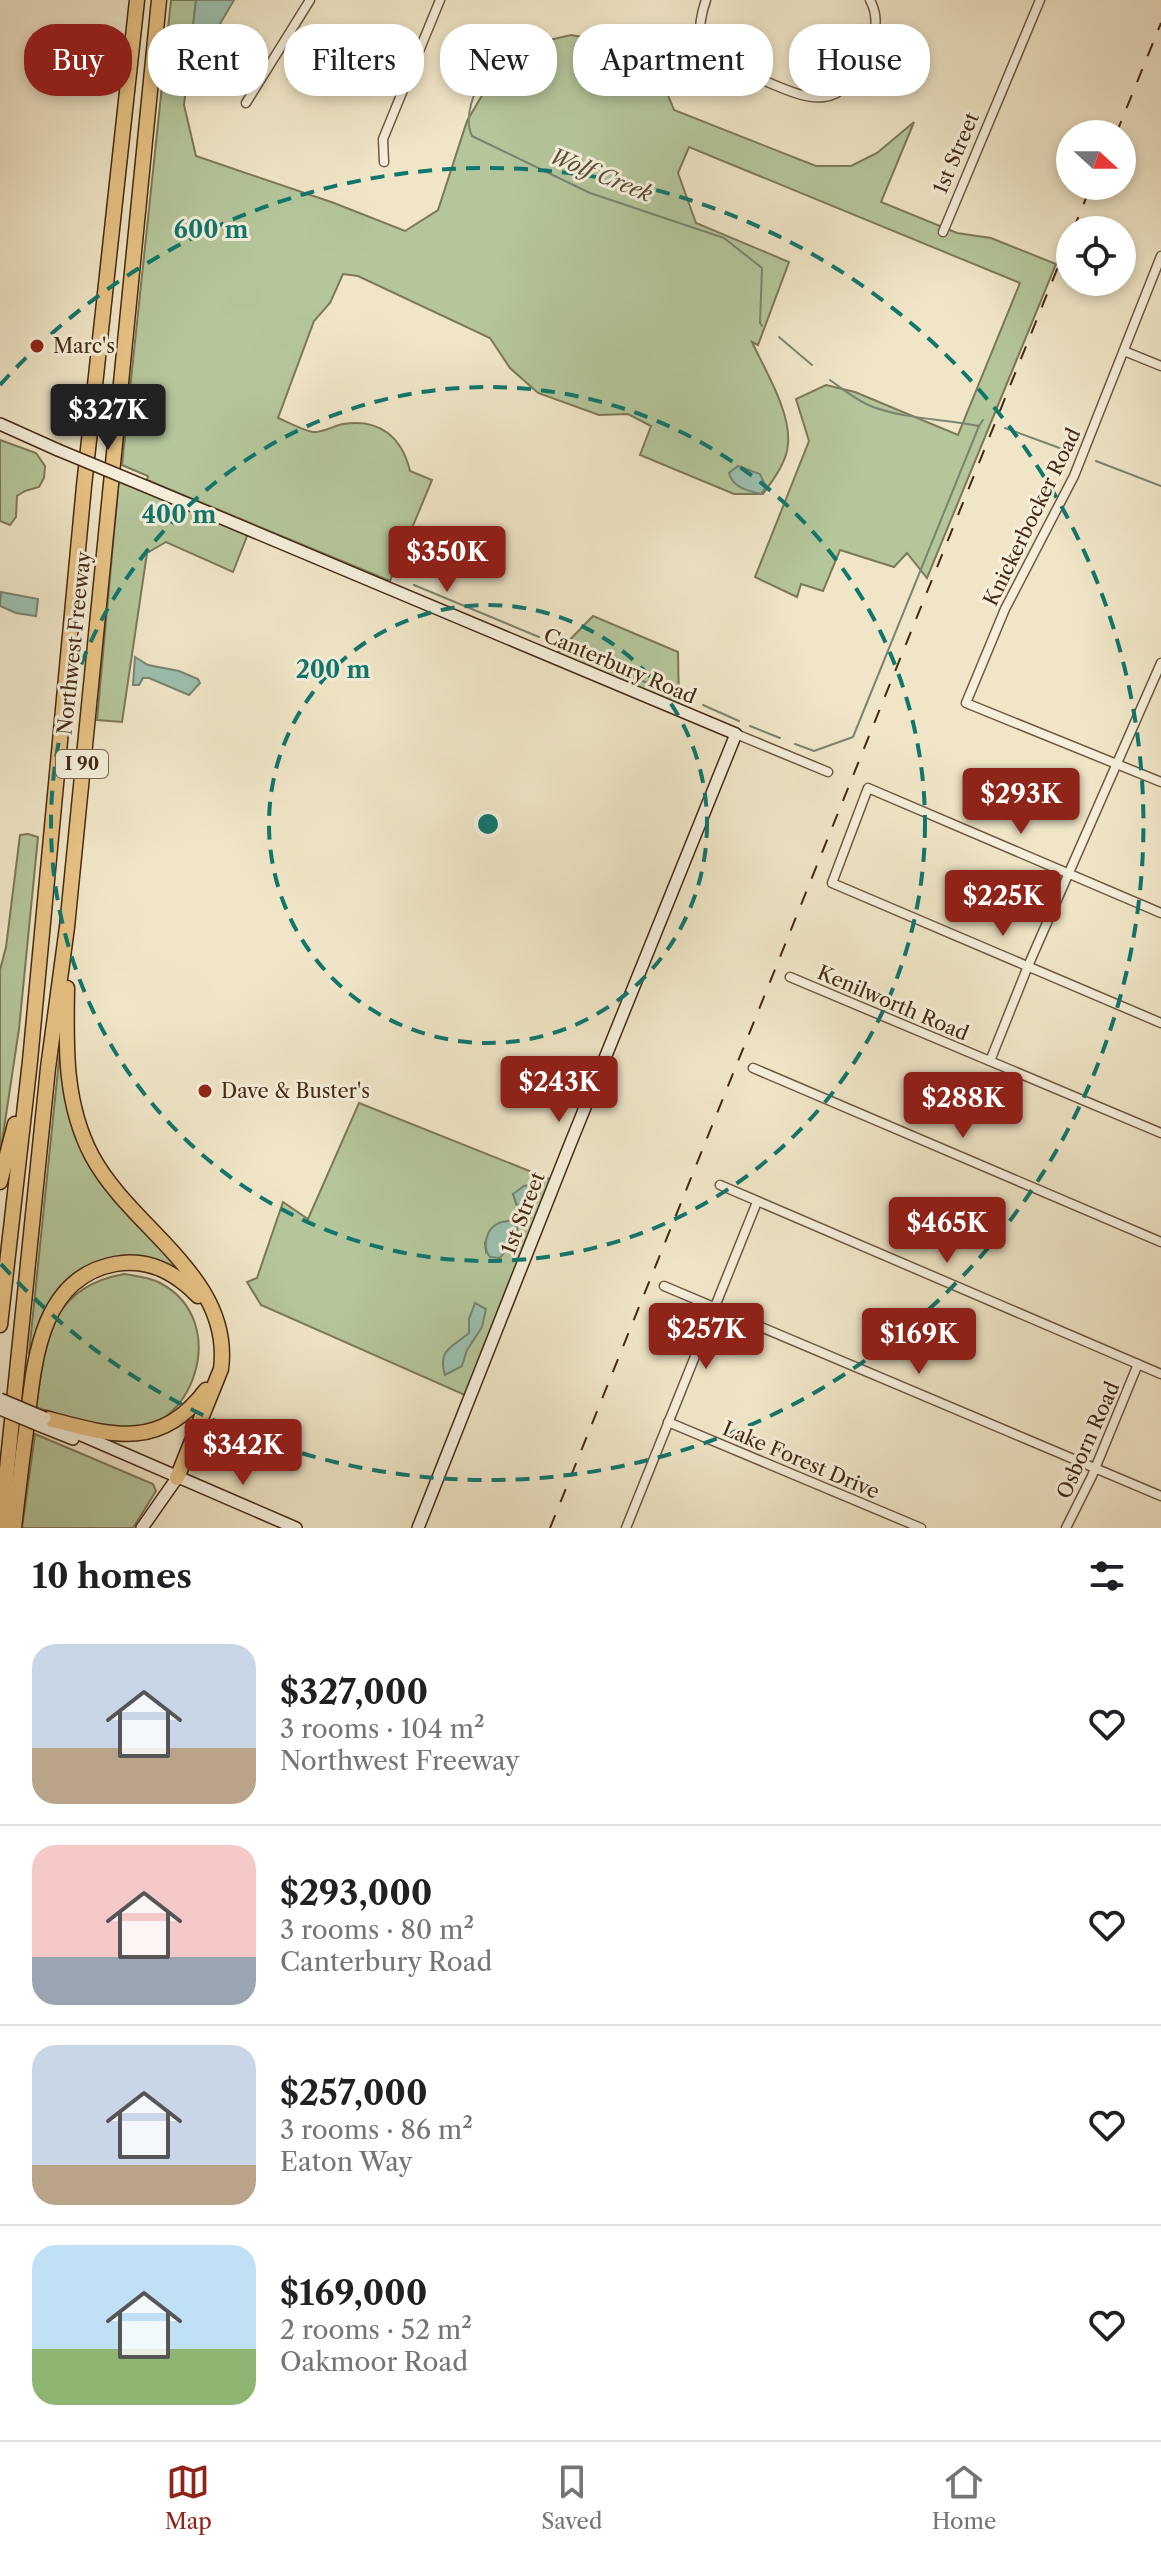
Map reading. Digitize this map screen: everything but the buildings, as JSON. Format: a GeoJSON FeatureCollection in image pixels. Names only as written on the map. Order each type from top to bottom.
{"type":"FeatureCollection","features":[{"type":"Feature","properties":{"kind":"highway","name":"Northwest Freeway"},"geometry":{"type":"LineString","coordinates":[[0,1325],[30,1061],[83,501],[137,0]]}},
{"type":"Feature","properties":{"kind":"highway","name":"Northwest Freeway"},"geometry":{"type":"LineString","coordinates":[[1,1528],[48,1068],[67,927],[159,0]]}},
{"type":"Feature","properties":{"kind":"highway"},"geometry":{"type":"LineString","coordinates":[[67,927],[66,1063],[72,1100],[91,1154],[111,1187],[202,1287],[221,1329],[221,1369],[177,1478]]}},
{"type":"Feature","properties":{"kind":"highway"},"geometry":{"type":"LineString","coordinates":[[0,1182],[30,1061]]}},
{"type":"Feature","properties":{"kind":"highway"},"geometry":{"type":"LineString","coordinates":[[14,1528],[37,1354],[50,1314],[60,1297],[73,1284],[105,1266],[138,1263],[172,1273],[200,1299],[209,1314],[214,1332],[214,1368],[180,1453],[177,1478]]}},
{"type":"Feature","properties":{"kind":"highway"},"geometry":{"type":"LineString","coordinates":[[44,1422],[122,1435],[144,1434],[172,1424],[193,1407],[206,1390]]}},
{"type":"Feature","properties":{"kind":"street"},"geometry":{"type":"LineString","coordinates":[[246,103],[310,0]]}},
{"type":"Feature","properties":{"kind":"street"},"geometry":{"type":"LineString","coordinates":[[384,162],[383,139],[440,0]]}},
{"type":"Feature","properties":{"kind":"street"},"geometry":{"type":"LineString","coordinates":[[706,0],[701,27],[703,42],[725,65],[795,94],[820,98],[846,88],[857,77],[877,30],[870,0]]}},
{"type":"Feature","properties":{"kind":"street","name":"1st Street"},"geometry":{"type":"LineString","coordinates":[[943,232],[1040,0]]}},
{"type":"Feature","properties":{"kind":"street","name":"Knickerbocker Road"},"geometry":{"type":"LineString","coordinates":[[1118,764],[966,703],[1005,609],[1074,476],[1161,256]]}},
{"type":"Feature","properties":{"kind":"street"},"geometry":{"type":"LineString","coordinates":[[1124,351],[1161,366]]}},
{"type":"Feature","properties":{"kind":"street","name":"Canterbury Road"},"geometry":{"type":"LineString","coordinates":[[0,424],[828,772]]}},
{"type":"Feature","properties":{"kind":"street"},"geometry":{"type":"LineString","coordinates":[[990,1061],[1028,966],[1161,663]]}},
{"type":"Feature","properties":{"kind":"street","name":"1st Street"},"geometry":{"type":"LineString","coordinates":[[418,1528],[736,734]]}},
{"type":"Feature","properties":{"kind":"street"},"geometry":{"type":"LineString","coordinates":[[1118,764],[1161,782]]}},
{"type":"Feature","properties":{"kind":"street"},"geometry":{"type":"LineString","coordinates":[[1161,913],[868,788],[832,883],[1161,1023]]}},
{"type":"Feature","properties":{"kind":"street","name":"Kenilworth Road"},"geometry":{"type":"LineString","coordinates":[[790,977],[1161,1133]]}},
{"type":"Feature","properties":{"kind":"street"},"geometry":{"type":"LineString","coordinates":[[753,1068],[1161,1242]]}},
{"type":"Feature","properties":{"kind":"street"},"geometry":{"type":"LineString","coordinates":[[720,1185],[1161,1374]]}},
{"type":"Feature","properties":{"kind":"street"},"geometry":{"type":"LineString","coordinates":[[626,1528],[757,1202]]}},
{"type":"Feature","properties":{"kind":"street"},"geometry":{"type":"LineString","coordinates":[[664,1286],[1161,1496]]}},
{"type":"Feature","properties":{"kind":"street","name":"Osborn Road"},"geometry":{"type":"LineString","coordinates":[[1066,1528],[1095,1468],[1138,1364]]}},
{"type":"Feature","properties":{"kind":"street"},"geometry":{"type":"LineString","coordinates":[[0,1399],[44,1422],[296,1528]]}},
{"type":"Feature","properties":{"kind":"street"},"geometry":{"type":"LineString","coordinates":[[0,1409],[44,1422]]}},
{"type":"Feature","properties":{"kind":"street","name":"Lake Forest Drive"},"geometry":{"type":"LineString","coordinates":[[668,1422],[921,1528]]}},
{"type":"Feature","properties":{"kind":"street"},"geometry":{"type":"LineString","coordinates":[[142,1528],[177,1478]]}},
{"type":"Feature","properties":{"kind":"shaded area"},"geometry":{"type":"Polygon","coordinates":[[[171,0],[196,0],[193,24],[168,24],[171,0]]]}},
{"type":"Feature","properties":{"kind":"shaded area"},"geometry":{"type":"Polygon","coordinates":[[[196,0],[234,0],[220,24],[193,24],[196,0]]]}},
{"type":"Feature","properties":{"kind":"shaded area"},"geometry":{"type":"Polygon","coordinates":[[[573,35],[573,96],[668,96],[674,110],[816,166],[851,166],[877,153],[914,122],[881,202],[957,233],[991,238],[1056,264],[927,578],[907,553],[894,567],[840,550],[823,591],[801,584],[797,597],[755,577],[809,441],[796,399],[826,385],[855,392],[958,435],[1020,283],[689,147],[678,173],[696,223],[789,262],[758,345],[752,342],[776,392],[788,432],[785,457],[763,494],[734,494],[640,455],[651,426],[628,414],[599,415],[538,393],[510,368],[490,338],[358,276],[343,274],[330,303],[314,321],[278,418],[313,432],[356,423],[378,427],[401,448],[410,471],[432,480],[390,581],[147,480],[148,476],[122,465],[161,96],[185,96],[184,105],[196,156],[405,231],[438,210],[467,121],[482,96],[557,96],[557,38],[573,35]]]}},
{"type":"Feature","properties":{"kind":"shaded area"},"geometry":{"type":"Polygon","coordinates":[[[0,440],[36,453],[45,466],[39,487],[17,496],[16,517],[10,525],[0,521],[0,440]]]}},
{"type":"Feature","properties":{"kind":"shaded area"},"geometry":{"type":"Polygon","coordinates":[[[738,466],[760,474],[766,487],[761,494],[734,482],[729,473],[738,466]]]}},
{"type":"Feature","properties":{"kind":"shaded area"},"geometry":{"type":"Polygon","coordinates":[[[119,478],[249,531],[233,572],[166,542],[147,553],[122,722],[97,720],[119,478]]]}},
{"type":"Feature","properties":{"kind":"shaded area"},"geometry":{"type":"Polygon","coordinates":[[[1,592],[38,599],[36,616],[16,613],[0,606],[1,592]]]}},
{"type":"Feature","properties":{"kind":"shaded area"},"geometry":{"type":"Polygon","coordinates":[[[593,616],[678,652],[679,706],[556,654],[593,616]]]}},
{"type":"Feature","properties":{"kind":"shaded area"},"geometry":{"type":"Polygon","coordinates":[[[135,657],[148,665],[179,671],[198,679],[200,683],[189,695],[149,678],[143,678],[139,685],[133,685],[135,657]]]}},
{"type":"Feature","properties":{"kind":"shaded area"},"geometry":{"type":"Polygon","coordinates":[[[20,835],[38,837],[19,1029],[0,1155],[0,970],[6,947],[20,835]]]}},
{"type":"Feature","properties":{"kind":"shaded area"},"geometry":{"type":"Polygon","coordinates":[[[60,1050],[64,1051],[86,1150],[189,1277],[160,1265],[84,1271],[32,1353],[29,1353],[60,1050]]]}},
{"type":"Feature","properties":{"kind":"shaded area"},"geometry":{"type":"Polygon","coordinates":[[[359,1103],[552,1180],[467,1396],[261,1305],[247,1282],[257,1278],[283,1202],[308,1219],[359,1103]],[[513,1194],[517,1206],[516,1217],[490,1230],[485,1243],[486,1252],[517,1228],[532,1196],[513,1194]]]}},
{"type":"Feature","properties":{"kind":"shaded area"},"geometry":{"type":"Polygon","coordinates":[[[529,1185],[532,1196],[515,1238],[500,1258],[490,1257],[486,1248],[488,1233],[495,1225],[516,1217],[518,1208],[513,1194],[529,1185]]]}},
{"type":"Feature","properties":{"kind":"shaded area"},"geometry":{"type":"Polygon","coordinates":[[[124,1274],[160,1283],[182,1301],[195,1323],[199,1348],[195,1374],[184,1397],[167,1416],[145,1428],[119,1431],[87,1425],[36,1407],[48,1340],[65,1305],[80,1291],[99,1281],[124,1274]]]}},
{"type":"Feature","properties":{"kind":"shaded area"},"geometry":{"type":"Polygon","coordinates":[[[475,1303],[486,1309],[482,1327],[467,1350],[462,1366],[445,1375],[445,1354],[469,1333],[469,1319],[475,1303]]]}},
{"type":"Feature","properties":{"kind":"shaded area"},"geometry":{"type":"Polygon","coordinates":[[[35,1434],[153,1484],[156,1491],[133,1528],[22,1528],[35,1434]]]}},
{"type":"Feature","properties":{"kind":"waterway","name":"Wolf Creek"},"geometry":{"type":"LineString","coordinates":[[474,96],[469,114],[472,136],[590,193],[724,238],[762,268],[762,326]]}},
{"type":"Feature","properties":{"kind":"waterway","name":"Wolf Creek"},"geometry":{"type":"LineString","coordinates":[[779,337],[812,365]]}},
{"type":"Feature","properties":{"kind":"waterway","name":"Wolf Creek"},"geometry":{"type":"LineString","coordinates":[[830,380],[862,402],[886,411],[979,426],[983,420]]}},
{"type":"Feature","properties":{"kind":"waterway"},"geometry":{"type":"LineString","coordinates":[[795,744],[814,751],[853,737],[979,426]]}},
{"type":"Feature","properties":{"kind":"waterway","name":"Wolf Creek"},"geometry":{"type":"LineString","coordinates":[[1005,428],[1065,450]]}},
{"type":"Feature","properties":{"kind":"waterway","name":"Wolf Creek"},"geometry":{"type":"LineString","coordinates":[[1096,461],[1161,486]]}},
{"type":"Feature","properties":{"kind":"waterway"},"geometry":{"type":"LineString","coordinates":[[414,585],[539,637]]}},
{"type":"Feature","properties":{"kind":"waterway"},"geometry":{"type":"LineString","coordinates":[[550,641],[687,698]]}},
{"type":"Feature","properties":{"kind":"waterway"},"geometry":{"type":"LineString","coordinates":[[703,705],[739,721]]}},
{"type":"Feature","properties":{"kind":"waterway"},"geometry":{"type":"LineString","coordinates":[[750,726],[780,738]]}},
{"type":"Feature","properties":{"kind":"railway"},"geometry":{"type":"LineString","coordinates":[[1122,120],[1161,23]]}},
{"type":"Feature","properties":{"kind":"railway"},"geometry":{"type":"LineString","coordinates":[[1079,216],[1085,200]]}},
{"type":"Feature","properties":{"kind":"railway"},"geometry":{"type":"LineString","coordinates":[[550,1528],[1056,272]]}},
{"type":"Feature","properties":{"kind":"place","name":"Marc's"},"geometry":{"type":"Point","coordinates":[37,346]}},
{"type":"Feature","properties":{"kind":"place","name":"Dave & Buster's"},"geometry":{"type":"Point","coordinates":[205,1091]}}]}
